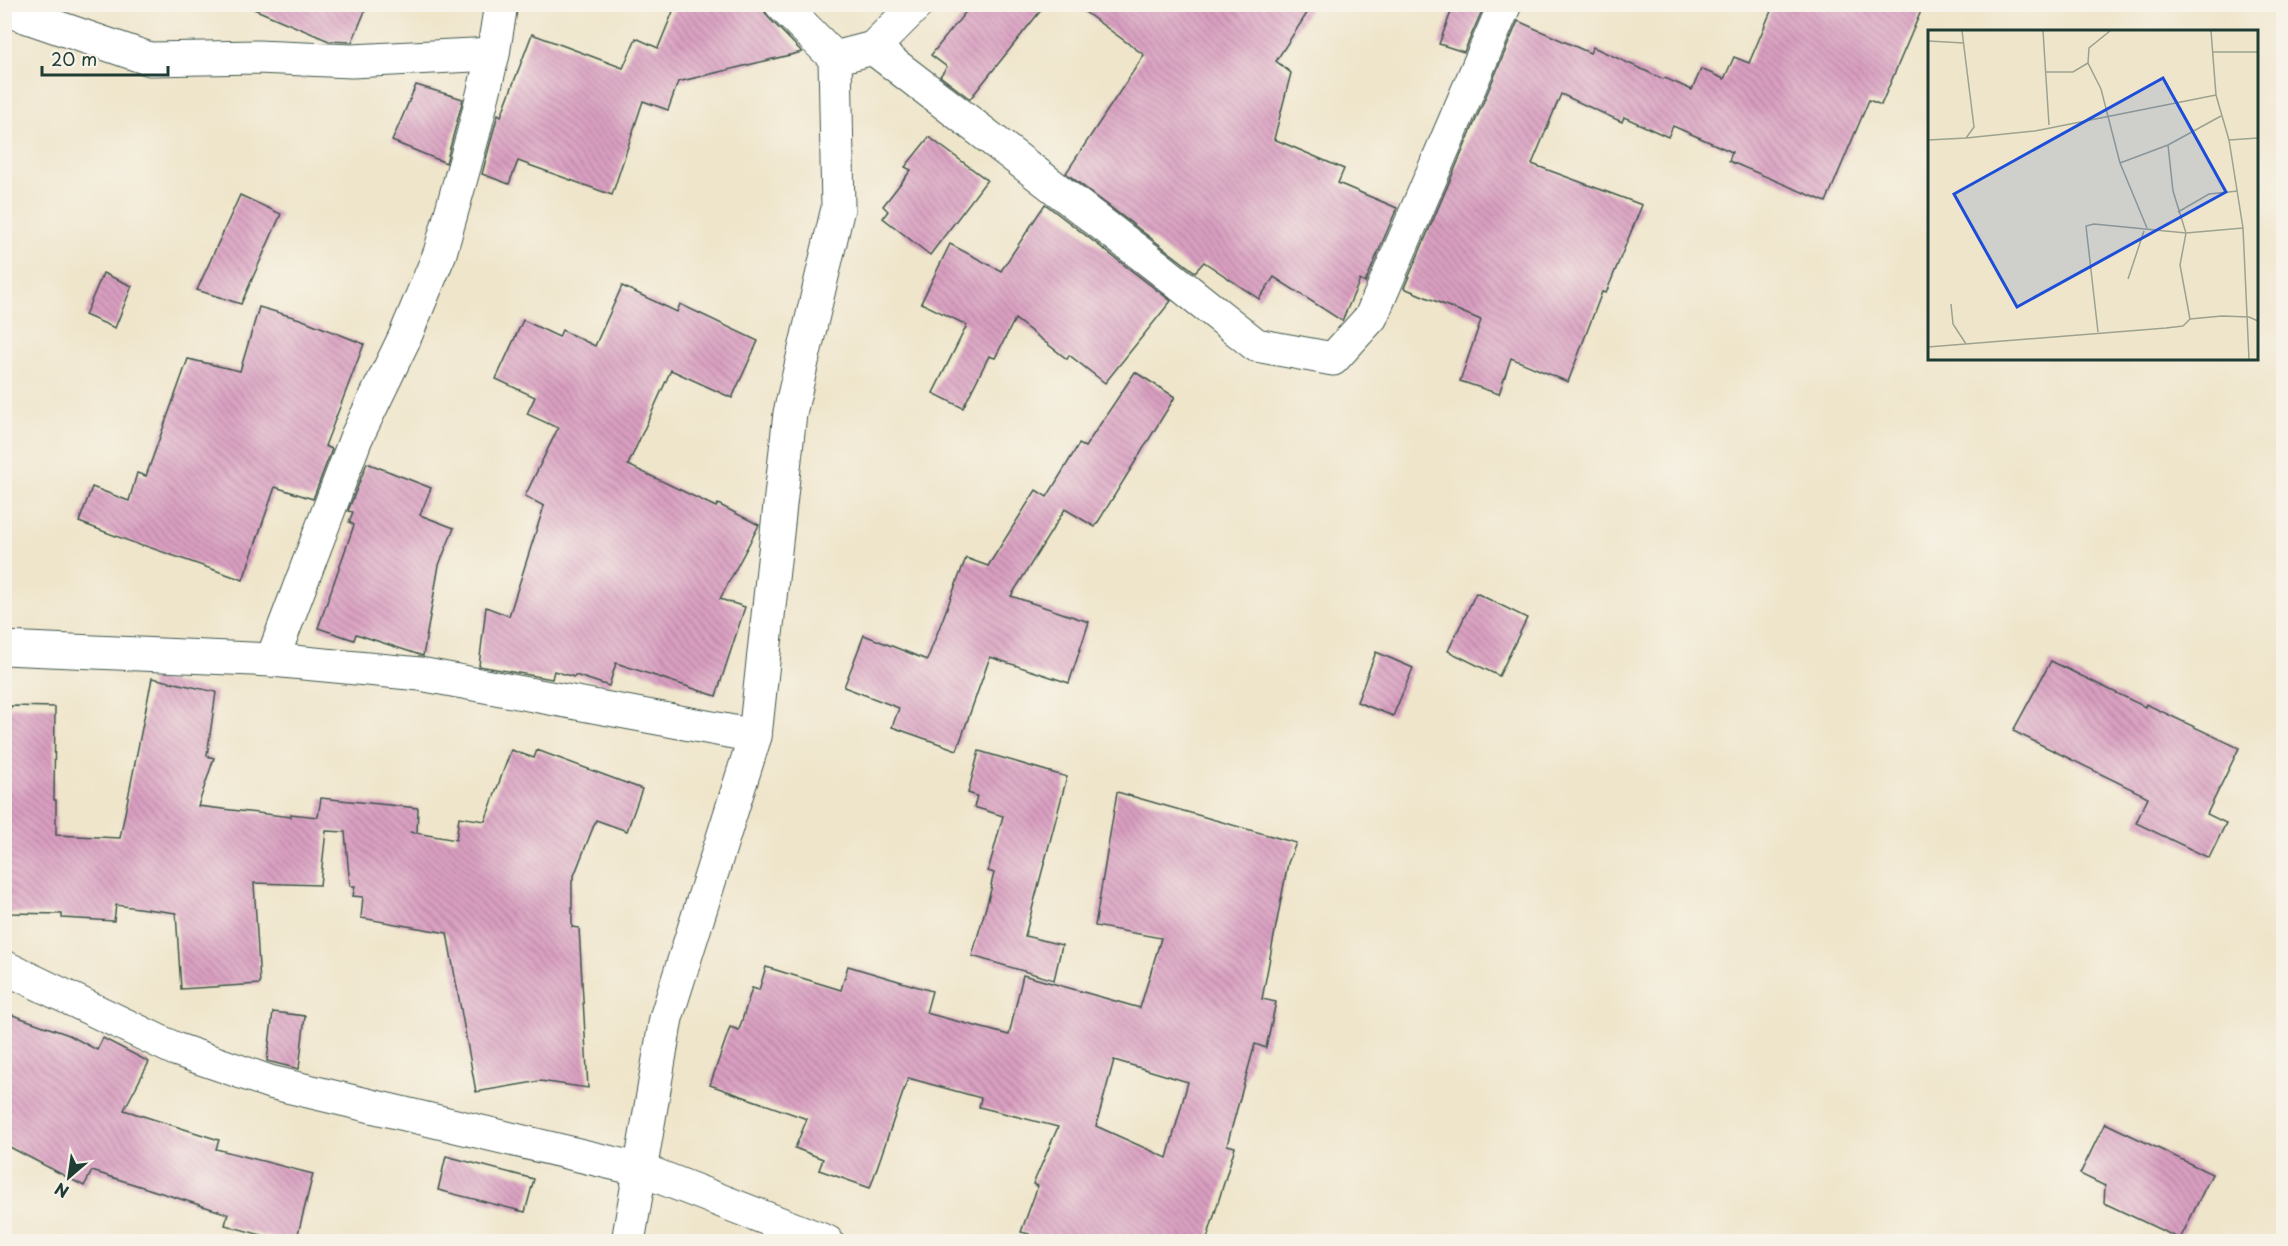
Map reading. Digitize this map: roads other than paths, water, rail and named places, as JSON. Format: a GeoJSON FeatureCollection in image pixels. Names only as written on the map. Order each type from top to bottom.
{"type":"FeatureCollection","features":[{"type":"Feature","properties":{"kind":"street"},"geometry":{"type":"LineString","coordinates":[[272,660],[356,438],[404,339],[440,253],[493,54],[501,4]]}},
{"type":"Feature","properties":{"kind":"street"},"geometry":{"type":"LineString","coordinates":[[628,1242],[666,1018],[755,736],[789,414],[838,208],[835,58],[781,4]]}},
{"type":"Feature","properties":{"kind":"street"},"geometry":{"type":"LineString","coordinates":[[835,58],[873,48],[917,4]]}},
{"type":"Feature","properties":{"kind":"street"},"geometry":{"type":"LineString","coordinates":[[873,48],[1256,345],[1333,359],[1371,317],[1505,4]]}},
{"type":"Feature","properties":{"kind":"street"},"geometry":{"type":"LineString","coordinates":[[4,9],[150,59],[257,57],[352,61],[493,54]]}},
{"type":"Feature","properties":{"kind":"street"},"geometry":{"type":"LineString","coordinates":[[4,648],[272,660],[420,674],[755,736]]}},
{"type":"Feature","properties":{"kind":"street"},"geometry":{"type":"LineString","coordinates":[[4,967],[175,1049],[270,1082],[642,1170],[827,1242]]}}]}
